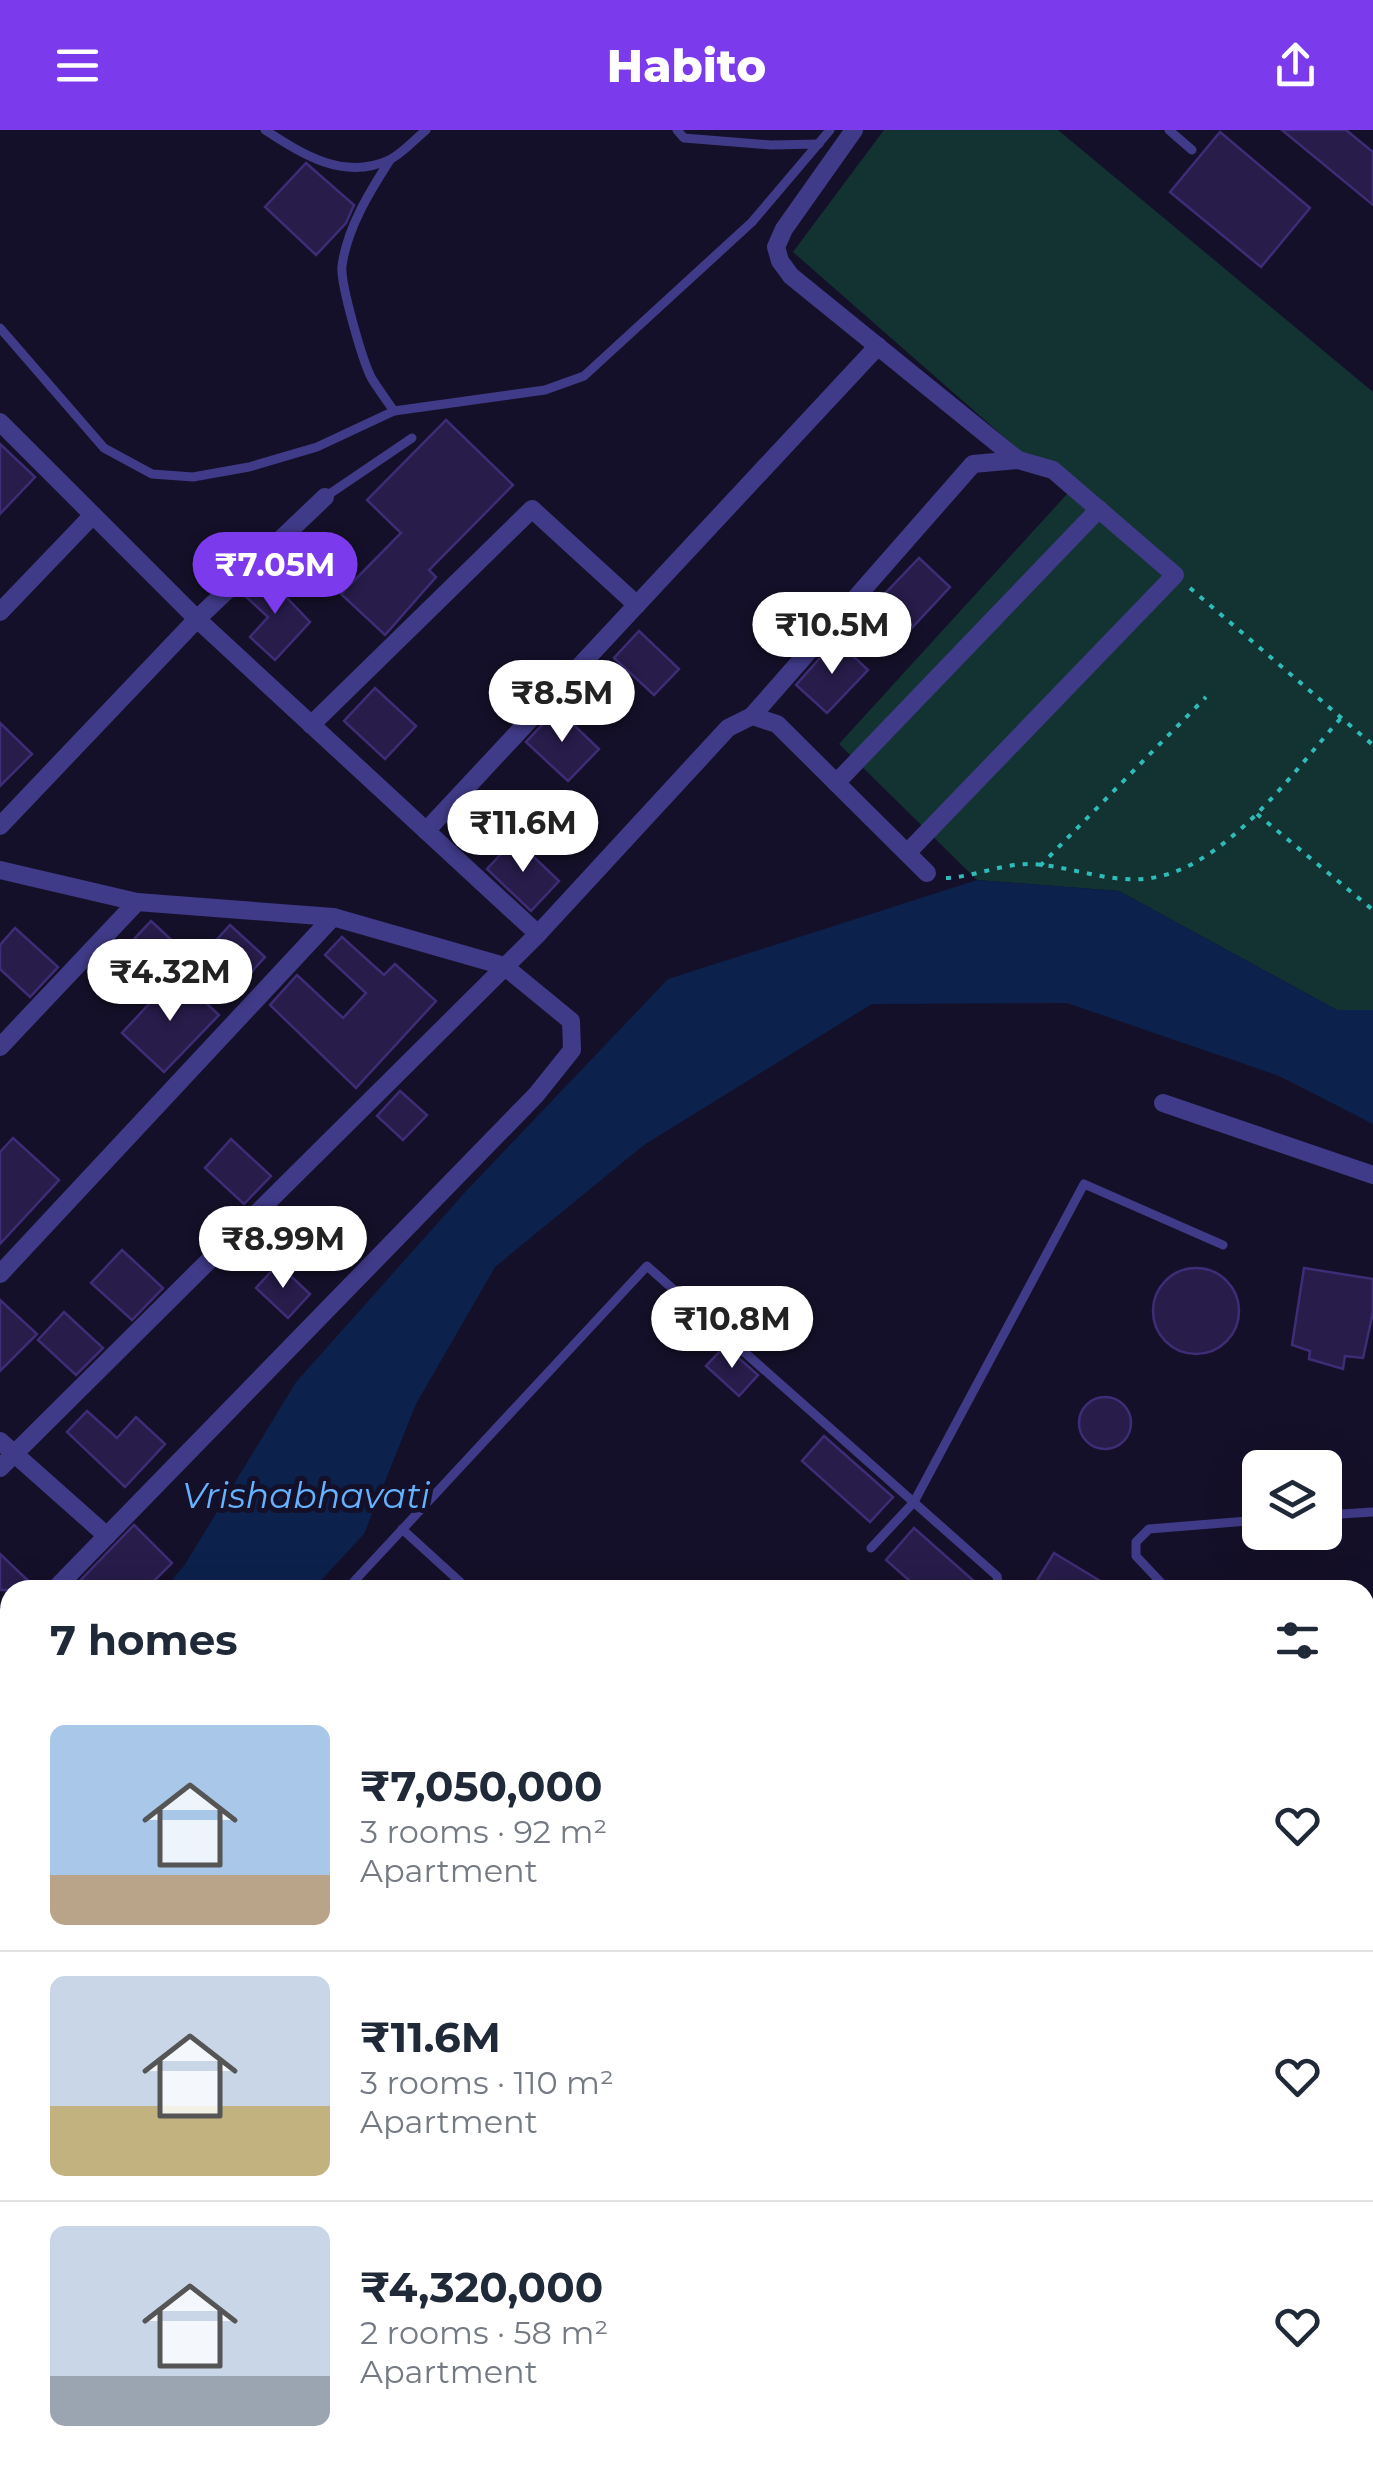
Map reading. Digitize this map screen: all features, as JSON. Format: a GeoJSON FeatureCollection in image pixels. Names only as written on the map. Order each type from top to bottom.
{"type":"FeatureCollection","features":[{"type":"Feature","properties":{"kind":"street"},"geometry":{"type":"LineString","coordinates":[[854,130],[784,228],[776,247],[780,261],[792,276],[1018,460]]}},
{"type":"Feature","properties":{"kind":"street"},"geometry":{"type":"LineString","coordinates":[[426,831],[878,346]]}},
{"type":"Feature","properties":{"kind":"street"},"geometry":{"type":"LineString","coordinates":[[0,422],[197,619],[538,934]]}},
{"type":"Feature","properties":{"kind":"street"},"geometry":{"type":"LineString","coordinates":[[107,1536],[4,1455],[538,934],[728,728],[752,716],[973,464],[1018,460],[1053,470],[1175,575],[907,853]]}},
{"type":"Feature","properties":{"kind":"street"},"geometry":{"type":"LineString","coordinates":[[0,826],[197,619],[325,496]]}},
{"type":"Feature","properties":{"kind":"street"},"geometry":{"type":"LineString","coordinates":[[312,725],[532,509],[636,605]]}},
{"type":"Feature","properties":{"kind":"street"},"geometry":{"type":"LineString","coordinates":[[836,783],[1099,509]]}},
{"type":"Feature","properties":{"kind":"street"},"geometry":{"type":"LineString","coordinates":[[0,612],[93,516]]}},
{"type":"Feature","properties":{"kind":"street"},"geometry":{"type":"LineString","coordinates":[[752,716],[777,724],[927,873]]}},
{"type":"Feature","properties":{"kind":"street"},"geometry":{"type":"LineString","coordinates":[[0,870],[137,902],[334,917],[504,966],[571,1021],[572,1050],[536,1095],[64,1580]]}},
{"type":"Feature","properties":{"kind":"street"},"geometry":{"type":"LineString","coordinates":[[0,1047],[137,902]]}},
{"type":"Feature","properties":{"kind":"street"},"geometry":{"type":"LineString","coordinates":[[0,1274],[334,917]]}},
{"type":"Feature","properties":{"kind":"street"},"geometry":{"type":"LineString","coordinates":[[1163,1102],[1373,1174]]}},
{"type":"Feature","properties":{"kind":"lane"},"geometry":{"type":"LineString","coordinates":[[265,130],[315,161],[355,168],[390,160]]}},
{"type":"Feature","properties":{"kind":"lane"},"geometry":{"type":"LineString","coordinates":[[394,411],[370,376],[341,269],[350,236],[370,192],[390,160],[426,130]]}},
{"type":"Feature","properties":{"kind":"lane"},"geometry":{"type":"LineString","coordinates":[[677,130],[684,138],[771,145],[819,144]]}},
{"type":"Feature","properties":{"kind":"lane"},"geometry":{"type":"LineString","coordinates":[[0,328],[104,448],[152,474],[193,478],[249,467],[317,447],[394,411],[545,390],[584,376],[752,222],[830,130]]}},
{"type":"Feature","properties":{"kind":"lane"},"geometry":{"type":"LineString","coordinates":[[1170,130],[1192,150]]}},
{"type":"Feature","properties":{"kind":"lane"},"geometry":{"type":"LineString","coordinates":[[325,496],[412,438]]}},
{"type":"Feature","properties":{"kind":"lane"},"geometry":{"type":"LineString","coordinates":[[871,1548],[914,1502],[1084,1184],[1222,1245]]}},
{"type":"Feature","properties":{"kind":"lane"},"geometry":{"type":"LineString","coordinates":[[355,1580],[647,1266],[997,1580]]}},
{"type":"Feature","properties":{"kind":"lane"},"geometry":{"type":"LineString","coordinates":[[1342,1515],[1373,1512]]}},
{"type":"Feature","properties":{"kind":"lane"},"geometry":{"type":"LineString","coordinates":[[1159,1580],[1136,1556],[1136,1542],[1148,1529],[1242,1521]]}},
{"type":"Feature","properties":{"kind":"lane"},"geometry":{"type":"LineString","coordinates":[[402,1530],[459,1580]]}},
{"type":"Feature","properties":{"kind":"path"},"geometry":{"type":"LineString","coordinates":[[1175,575],[1373,745]]}},
{"type":"Feature","properties":{"kind":"path"},"geometry":{"type":"LineString","coordinates":[[1040,866],[1206,697]]}},
{"type":"Feature","properties":{"kind":"path"},"geometry":{"type":"LineString","coordinates":[[927,873],[949,879],[1030,864],[1107,877],[1144,879],[1168,874],[1202,860],[1256,814],[1341,718]]}},
{"type":"Feature","properties":{"kind":"path"},"geometry":{"type":"LineString","coordinates":[[1256,814],[1373,910]]}},
{"type":"Feature","properties":{"kind":"green space"},"geometry":{"type":"Polygon","coordinates":[[[884,130],[1058,130],[1373,392],[1373,1010],[1337,1010],[1119,891],[977,880],[839,744],[1068,493],[793,252],[884,130]]]}},
{"type":"Feature","properties":{"kind":"water","name":"Vrishabhavati"},"geometry":{"type":"Polygon","coordinates":[[[977,880],[1119,891],[1337,1010],[1373,1010],[1373,1124],[1279,1076],[1067,1003],[872,1004],[644,1145],[495,1267],[416,1404],[364,1534],[321,1580],[172,1580],[296,1382],[468,1189],[668,979],[977,880]]]}},
{"type":"Feature","properties":{"kind":"building"},"geometry":{"type":"Polygon","coordinates":[[[1282,130],[1346,130],[1373,152],[1373,205],[1282,130]]]}},
{"type":"Feature","properties":{"kind":"building"},"geometry":{"type":"Polygon","coordinates":[[[1220,132],[1310,208],[1261,267],[1170,192],[1220,132]]]}},
{"type":"Feature","properties":{"kind":"building"},"geometry":{"type":"Polygon","coordinates":[[[306,163],[354,205],[346,223],[316,255],[265,207],[306,163]]]}},
{"type":"Feature","properties":{"kind":"building"},"geometry":{"type":"Polygon","coordinates":[[[446,420],[513,485],[429,570],[436,577],[385,635],[341,594],[401,533],[367,500],[446,420]]]}},
{"type":"Feature","properties":{"kind":"building"},"geometry":{"type":"Polygon","coordinates":[[[0,444],[35,477],[0,514],[0,444]]]}},
{"type":"Feature","properties":{"kind":"building"},"geometry":{"type":"Polygon","coordinates":[[[919,558],[950,587],[909,631],[878,601],[919,558]]]}},
{"type":"Feature","properties":{"kind":"building"},"geometry":{"type":"Polygon","coordinates":[[[263,573],[310,622],[275,660],[250,637],[268,617],[242,593],[263,573]]]}},
{"type":"Feature","properties":{"kind":"building"},"geometry":{"type":"Polygon","coordinates":[[[639,631],[679,669],[654,695],[614,658],[639,631]]]}},
{"type":"Feature","properties":{"kind":"building"},"geometry":{"type":"Polygon","coordinates":[[[836,640],[868,670],[827,713],[796,685],[836,640]]]}},
{"type":"Feature","properties":{"kind":"building"},"geometry":{"type":"Polygon","coordinates":[[[375,688],[416,726],[385,759],[344,721],[375,688]]]}},
{"type":"Feature","properties":{"kind":"building"},"geometry":{"type":"Polygon","coordinates":[[[557,709],[599,749],[568,781],[526,742],[557,709]]]}},
{"type":"Feature","properties":{"kind":"building"},"geometry":{"type":"Polygon","coordinates":[[[0,723],[32,754],[0,786],[0,723]]]}},
{"type":"Feature","properties":{"kind":"building"},"geometry":{"type":"Polygon","coordinates":[[[515,839],[559,881],[531,911],[487,869],[515,839]]]}},
{"type":"Feature","properties":{"kind":"building"},"geometry":{"type":"Polygon","coordinates":[[[151,921],[191,958],[176,975],[135,938],[151,921]]]}},
{"type":"Feature","properties":{"kind":"building"},"geometry":{"type":"Polygon","coordinates":[[[230,925],[265,957],[243,981],[208,949],[230,925]]]}},
{"type":"Feature","properties":{"kind":"building"},"geometry":{"type":"Polygon","coordinates":[[[15,928],[58,967],[30,997],[0,969],[0,945],[15,928]]]}},
{"type":"Feature","properties":{"kind":"building"},"geometry":{"type":"Polygon","coordinates":[[[342,937],[384,975],[395,964],[436,1001],[356,1088],[270,1005],[297,975],[343,1018],[366,993],[325,955],[342,937]]]}},
{"type":"Feature","properties":{"kind":"building"},"geometry":{"type":"Polygon","coordinates":[[[176,975],[219,1015],[164,1072],[122,1033],[176,975]]]}},
{"type":"Feature","properties":{"kind":"building"},"geometry":{"type":"Polygon","coordinates":[[[400,1091],[427,1115],[403,1140],[377,1116],[400,1091]]]}},
{"type":"Feature","properties":{"kind":"building"},"geometry":{"type":"Polygon","coordinates":[[[13,1138],[59,1180],[0,1244],[0,1152],[13,1138]]]}},
{"type":"Feature","properties":{"kind":"building"},"geometry":{"type":"Polygon","coordinates":[[[231,1139],[271,1176],[244,1204],[205,1168],[231,1139]]]}},
{"type":"Feature","properties":{"kind":"building"},"geometry":{"type":"Polygon","coordinates":[[[122,1250],[163,1288],[132,1320],[91,1283],[122,1250]]]}},
{"type":"Feature","properties":{"kind":"building"},"geometry":{"type":"Polygon","coordinates":[[[278,1264],[310,1294],[288,1318],[256,1288],[278,1264]]]}},
{"type":"Feature","properties":{"kind":"building"},"geometry":{"type":"Polygon","coordinates":[[[1196,1268],[1226,1281],[1239,1311],[1226,1341],[1196,1354],[1166,1341],[1153,1311],[1166,1281],[1196,1268]]]}},
{"type":"Feature","properties":{"kind":"building"},"geometry":{"type":"Polygon","coordinates":[[[1304,1268],[1373,1279],[1373,1312],[1363,1358],[1345,1356],[1343,1369],[1309,1359],[1310,1351],[1292,1345],[1304,1268]]]}},
{"type":"Feature","properties":{"kind":"building"},"geometry":{"type":"Polygon","coordinates":[[[0,1300],[37,1334],[0,1371],[0,1300]]]}},
{"type":"Feature","properties":{"kind":"building"},"geometry":{"type":"Polygon","coordinates":[[[64,1312],[103,1348],[76,1375],[38,1340],[64,1312]]]}},
{"type":"Feature","properties":{"kind":"building"},"geometry":{"type":"Polygon","coordinates":[[[725,1346],[758,1375],[739,1396],[706,1366],[725,1346]]]}},
{"type":"Feature","properties":{"kind":"building"},"geometry":{"type":"Polygon","coordinates":[[[1105,1397],[1124,1404],[1131,1423],[1124,1442],[1105,1449],[1086,1442],[1079,1423],[1086,1404],[1105,1397]]]}},
{"type":"Feature","properties":{"kind":"building"},"geometry":{"type":"Polygon","coordinates":[[[87,1411],[117,1438],[136,1417],[165,1444],[125,1487],[67,1432],[87,1411]]]}},
{"type":"Feature","properties":{"kind":"building"},"geometry":{"type":"Polygon","coordinates":[[[824,1436],[893,1497],[870,1522],[802,1461],[824,1436]]]}},
{"type":"Feature","properties":{"kind":"building"},"geometry":{"type":"Polygon","coordinates":[[[134,1525],[172,1563],[155,1580],[81,1580],[134,1525]]]}},
{"type":"Feature","properties":{"kind":"building"},"geometry":{"type":"Polygon","coordinates":[[[914,1528],[973,1580],[909,1580],[886,1560],[914,1528]]]}},
{"type":"Feature","properties":{"kind":"building"},"geometry":{"type":"Polygon","coordinates":[[[1054,1553],[1099,1580],[1037,1580],[1054,1553]]]}},
{"type":"Feature","properties":{"kind":"building"},"geometry":{"type":"Polygon","coordinates":[[[0,1554],[27,1580],[0,1580],[0,1554]]]}}]}
